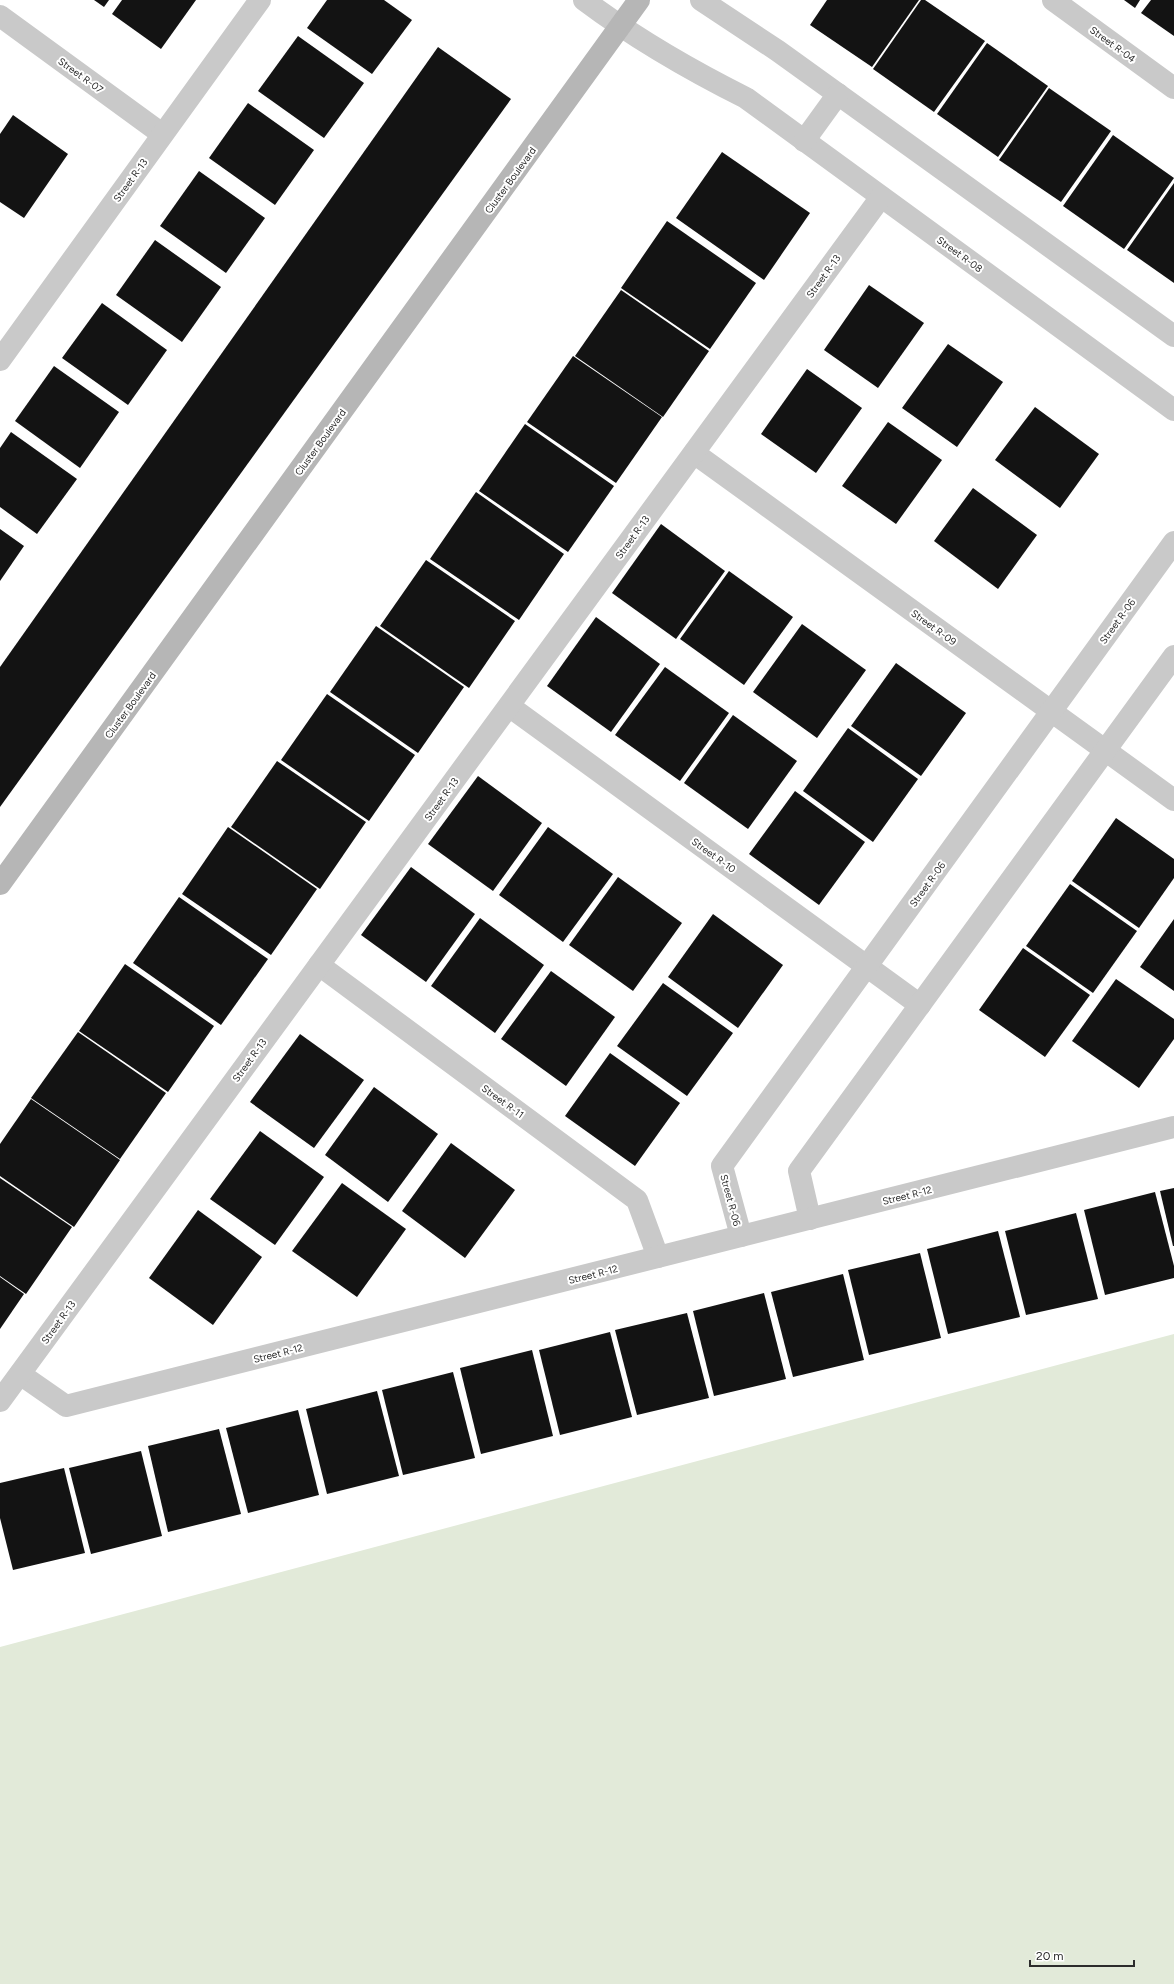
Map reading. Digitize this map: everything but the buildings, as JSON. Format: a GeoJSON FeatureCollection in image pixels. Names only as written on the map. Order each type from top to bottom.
{"type":"FeatureCollection","features":[{"type":"Feature","properties":{"kind":"street","name":"Street R-13"},"geometry":{"type":"LineString","coordinates":[[0,360],[260,0]]}},
{"type":"Feature","properties":{"kind":"street","name":"Street R-08"},"geometry":{"type":"LineString","coordinates":[[584,0],[620,27],[687,68],[746,98],[1174,410]]}},
{"type":"Feature","properties":{"kind":"street","name":"Cluster Boulevard"},"geometry":{"type":"LineString","coordinates":[[0,884],[640,0]]}},
{"type":"Feature","properties":{"kind":"street"},"geometry":{"type":"LineString","coordinates":[[701,0],[778,51],[1174,336]]}},
{"type":"Feature","properties":{"kind":"street","name":"Street R-04"},"geometry":{"type":"LineString","coordinates":[[1053,0],[1174,88]]}},
{"type":"Feature","properties":{"kind":"street","name":"Street R-07"},"geometry":{"type":"LineString","coordinates":[[0,16],[162,134]]}},
{"type":"Feature","properties":{"kind":"street"},"geometry":{"type":"LineString","coordinates":[[804,141],[838,94]]}},
{"type":"Feature","properties":{"kind":"street","name":"Street R-13"},"geometry":{"type":"LineString","coordinates":[[0,1401],[881,197]]}},
{"type":"Feature","properties":{"kind":"street","name":"Street R-09"},"geometry":{"type":"LineString","coordinates":[[694,453],[1174,800]]}},
{"type":"Feature","properties":{"kind":"street","name":"Street R-06"},"geometry":{"type":"LineString","coordinates":[[741,1236],[722,1166],[1174,542]]}},
{"type":"Feature","properties":{"kind":"street"},"geometry":{"type":"LineString","coordinates":[[810,1219],[799,1171],[1174,656]]}},
{"type":"Feature","properties":{"kind":"street","name":"Street R-10"},"geometry":{"type":"LineString","coordinates":[[509,706],[920,1004]]}},
{"type":"Feature","properties":{"kind":"street","name":"Street R-11"},"geometry":{"type":"LineString","coordinates":[[319,965],[637,1200],[658,1257]]}},
{"type":"Feature","properties":{"kind":"street","name":"Street R-12"},"geometry":{"type":"LineString","coordinates":[[20,1374],[66,1406],[1174,1127]]}},
{"type":"Feature","properties":{"kind":"green space"},"geometry":{"type":"Polygon","coordinates":[[[1174,1334],[1174,1984],[0,1984],[0,1647],[1174,1334]]]}}]}
